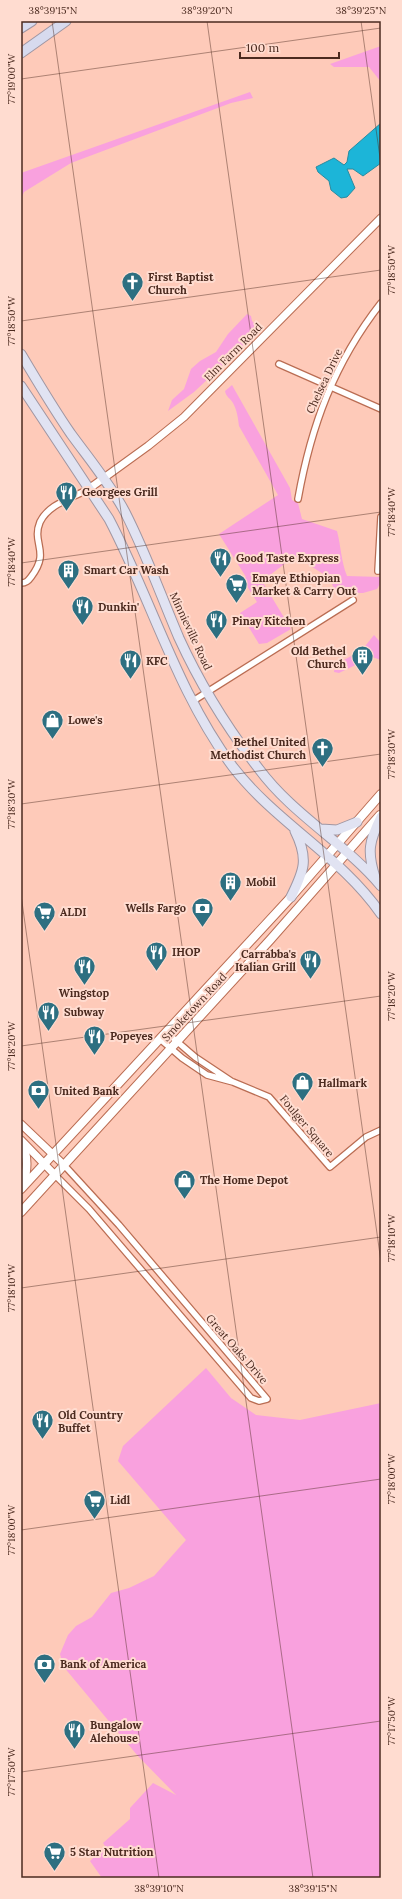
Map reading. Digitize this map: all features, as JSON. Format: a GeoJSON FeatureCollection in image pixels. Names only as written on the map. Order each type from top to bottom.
{"type":"FeatureCollection","features":[{"type":"Feature","properties":{"kind":"highway"},"geometry":{"type":"LineString","coordinates":[[21,28],[32,21]]}},
{"type":"Feature","properties":{"kind":"highway"},"geometry":{"type":"LineString","coordinates":[[21,53],[66,21]]}},
{"type":"Feature","properties":{"kind":"main road","name":"Minnieville Road"},"geometry":{"type":"LineString","coordinates":[[21,355],[24,367],[116,498],[136,536],[180,638],[207,692],[234,734],[267,780],[282,796],[347,853],[379,884]]}},
{"type":"Feature","properties":{"kind":"main road"},"geometry":{"type":"LineString","coordinates":[[21,386],[51,434],[90,488],[121,540],[164,644],[193,701],[219,747],[233,767],[258,796],[328,856],[371,899],[381,914]]}},
{"type":"Feature","properties":{"kind":"main road","name":"Smoketown Road"},"geometry":{"type":"LineString","coordinates":[[21,1189],[291,897],[381,794]]}},
{"type":"Feature","properties":{"kind":"main road","name":"Smoketown Road"},"geometry":{"type":"LineString","coordinates":[[21,1212],[177,1042],[337,865],[381,814]]}},
{"type":"Feature","properties":{"kind":"main road"},"geometry":{"type":"LineString","coordinates":[[379,884],[370,862],[370,845],[381,818]]}},
{"type":"Feature","properties":{"kind":"main road"},"geometry":{"type":"LineString","coordinates":[[319,828],[326,830],[337,830],[357,822]]}},
{"type":"Feature","properties":{"kind":"main road"},"geometry":{"type":"LineString","coordinates":[[291,897],[302,873],[304,859],[301,843],[294,828]]}},
{"type":"Feature","properties":{"kind":"main road"},"geometry":{"type":"LineString","coordinates":[[21,1141],[26,1153],[27,1166],[21,1189]]}},
{"type":"Feature","properties":{"kind":"street","name":"Elm Farm Road"},"geometry":{"type":"LineString","coordinates":[[90,488],[148,446],[184,416],[381,218]]}},
{"type":"Feature","properties":{"kind":"street","name":"Chelsea Drive"},"geometry":{"type":"LineString","coordinates":[[298,499],[315,425],[331,386],[359,335],[381,303]]}},
{"type":"Feature","properties":{"kind":"street"},"geometry":{"type":"LineString","coordinates":[[279,364],[381,409]]}},
{"type":"Feature","properties":{"kind":"street"},"geometry":{"type":"LineString","coordinates":[[21,584],[27,582],[40,564],[38,536],[40,522],[51,509],[90,488]]}},
{"type":"Feature","properties":{"kind":"street"},"geometry":{"type":"LineString","coordinates":[[378,571],[381,517]]}},
{"type":"Feature","properties":{"kind":"street"},"geometry":{"type":"LineString","coordinates":[[193,701],[353,600]]}},
{"type":"Feature","properties":{"kind":"street","name":"Foulger Square"},"geometry":{"type":"LineString","coordinates":[[166,1032],[195,1057],[233,1082]]}},
{"type":"Feature","properties":{"kind":"street","name":"Foulger Square"},"geometry":{"type":"LineString","coordinates":[[160,1039],[192,1066],[207,1075],[261,1092],[275,1102],[330,1167],[366,1137],[381,1130]]}},
{"type":"Feature","properties":{"kind":"street"},"geometry":{"type":"LineString","coordinates":[[21,1124],[64,1165]]}},
{"type":"Feature","properties":{"kind":"street"},"geometry":{"type":"LineString","coordinates":[[21,1141],[55,1175]]}},
{"type":"Feature","properties":{"kind":"street","name":"Great Oaks Drive"},"geometry":{"type":"LineString","coordinates":[[55,1175],[89,1210],[251,1398],[259,1401],[267,1399],[120,1225],[64,1165]]}},
{"type":"Feature","properties":{"kind":"shaded area"},"geometry":{"type":"Polygon","coordinates":[[[381,46],[381,82],[369,67],[334,67],[330,64],[381,46]]]}},
{"type":"Feature","properties":{"kind":"shaded area"},"geometry":{"type":"Polygon","coordinates":[[[250,92],[253,98],[231,103],[71,163],[24,192],[21,199],[21,173],[250,92]]]}},
{"type":"Feature","properties":{"kind":"shaded area"},"geometry":{"type":"Polygon","coordinates":[[[247,314],[251,316],[252,321],[255,324],[254,336],[194,392],[168,411],[172,400],[184,389],[191,369],[200,361],[216,352],[228,334],[247,314]]]}},
{"type":"Feature","properties":{"kind":"shaded area"},"geometry":{"type":"Polygon","coordinates":[[[232,385],[290,488],[292,500],[298,503],[302,519],[337,531],[343,565],[347,576],[381,577],[381,582],[377,589],[363,593],[350,593],[339,597],[328,577],[295,556],[262,581],[291,629],[267,643],[259,644],[240,613],[257,602],[243,580],[246,577],[219,534],[278,495],[239,426],[238,417],[233,403],[226,395],[225,391],[232,385]]]}},
{"type":"Feature","properties":{"kind":"shaded area"},"geometry":{"type":"Polygon","coordinates":[[[374,635],[381,643],[381,660],[372,657],[339,673],[334,672],[335,665],[362,650],[374,635]]]}},
{"type":"Feature","properties":{"kind":"shaded area"},"geometry":{"type":"Polygon","coordinates":[[[206,1368],[231,1398],[256,1415],[300,1420],[381,1403],[381,1878],[102,1878],[90,1861],[105,1846],[103,1843],[130,1819],[130,1808],[153,1783],[176,1795],[137,1755],[63,1666],[60,1654],[68,1635],[76,1626],[92,1617],[111,1593],[129,1588],[154,1576],[186,1540],[118,1461],[123,1446],[206,1368]]]}},
{"type":"Feature","properties":{"kind":"water"},"geometry":{"type":"Polygon","coordinates":[[[381,123],[381,163],[363,176],[353,169],[347,169],[355,188],[347,197],[341,198],[331,190],[329,181],[318,172],[316,167],[334,158],[344,165],[347,162],[349,151],[381,123]]]}},
{"type":"Feature","properties":{"kind":"place","name":"First Baptist Church"},"geometry":{"type":"Point","coordinates":[133,302]}},
{"type":"Feature","properties":{"kind":"place","name":"Georgees Grill"},"geometry":{"type":"Point","coordinates":[67,512]}},
{"type":"Feature","properties":{"kind":"place","name":"Good Taste Express"},"geometry":{"type":"Point","coordinates":[220,578]}},
{"type":"Feature","properties":{"kind":"place","name":"Smart Car Wash"},"geometry":{"type":"Point","coordinates":[68,590]}},
{"type":"Feature","properties":{"kind":"place","name":"Emaye Ethiopian Market & Carry Out"},"geometry":{"type":"Point","coordinates":[237,604]}},
{"type":"Feature","properties":{"kind":"place","name":"Dunkin'"},"geometry":{"type":"Point","coordinates":[83,626]}},
{"type":"Feature","properties":{"kind":"place","name":"Pinay Kitchen"},"geometry":{"type":"Point","coordinates":[217,640]}},
{"type":"Feature","properties":{"kind":"place","name":"Old Bethel Church"},"geometry":{"type":"Point","coordinates":[362,676]}},
{"type":"Feature","properties":{"kind":"place","name":"KFC"},"geometry":{"type":"Point","coordinates":[130,680]}},
{"type":"Feature","properties":{"kind":"place","name":"Lowe's"},"geometry":{"type":"Point","coordinates":[53,740]}},
{"type":"Feature","properties":{"kind":"place","name":"Bethel United Methodist Church"},"geometry":{"type":"Point","coordinates":[322,768]}},
{"type":"Feature","properties":{"kind":"place","name":"Mobil"},"geometry":{"type":"Point","coordinates":[231,902]}},
{"type":"Feature","properties":{"kind":"place","name":"Wells Fargo"},"geometry":{"type":"Point","coordinates":[202,928]}},
{"type":"Feature","properties":{"kind":"place","name":"ALDI"},"geometry":{"type":"Point","coordinates":[45,932]}},
{"type":"Feature","properties":{"kind":"place","name":"IHOP"},"geometry":{"type":"Point","coordinates":[157,972]}},
{"type":"Feature","properties":{"kind":"place","name":"Carrabba's Italian Grill"},"geometry":{"type":"Point","coordinates":[311,980]}},
{"type":"Feature","properties":{"kind":"place","name":"Wingstop"},"geometry":{"type":"Point","coordinates":[84,986]}},
{"type":"Feature","properties":{"kind":"place","name":"Subway"},"geometry":{"type":"Point","coordinates":[49,1032]}},
{"type":"Feature","properties":{"kind":"place","name":"Popeyes"},"geometry":{"type":"Point","coordinates":[95,1056]}},
{"type":"Feature","properties":{"kind":"place","name":"Hallmark"},"geometry":{"type":"Point","coordinates":[302,1102]}},
{"type":"Feature","properties":{"kind":"place","name":"United Bank"},"geometry":{"type":"Point","coordinates":[38,1110]}},
{"type":"Feature","properties":{"kind":"place","name":"The Home Depot"},"geometry":{"type":"Point","coordinates":[184,1200]}},
{"type":"Feature","properties":{"kind":"place","name":"Old Country Buffet"},"geometry":{"type":"Point","coordinates":[43,1440]}},
{"type":"Feature","properties":{"kind":"place","name":"Lidl"},"geometry":{"type":"Point","coordinates":[95,1520]}},
{"type":"Feature","properties":{"kind":"place","name":"Bank of America"},"geometry":{"type":"Point","coordinates":[45,1684]}},
{"type":"Feature","properties":{"kind":"place","name":"Bungalow Alehouse"},"geometry":{"type":"Point","coordinates":[74,1750]}},
{"type":"Feature","properties":{"kind":"place","name":"5 Star Nutrition"},"geometry":{"type":"Point","coordinates":[54,1872]}}]}
